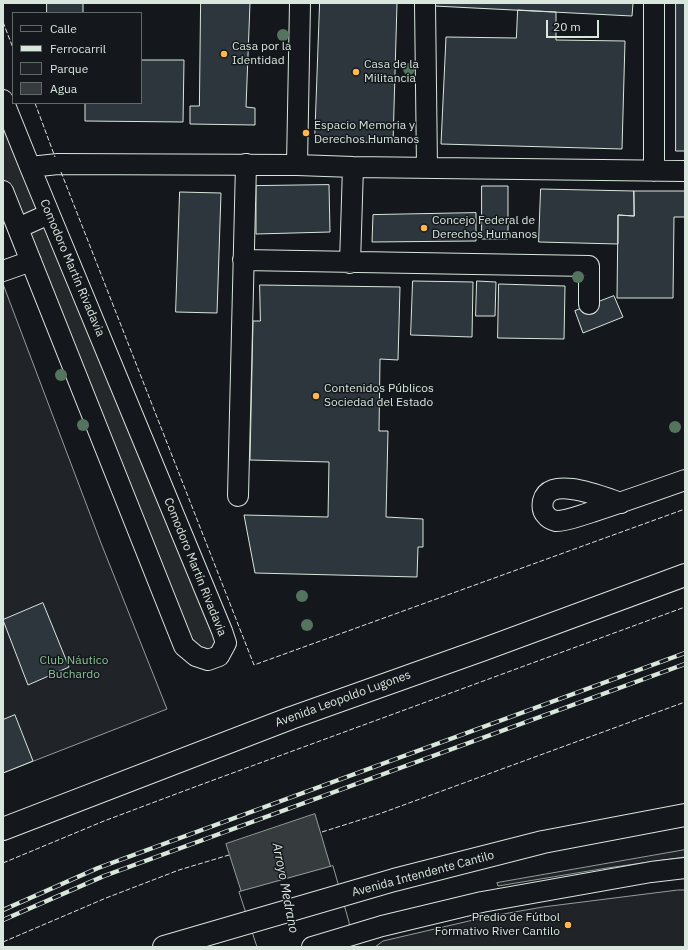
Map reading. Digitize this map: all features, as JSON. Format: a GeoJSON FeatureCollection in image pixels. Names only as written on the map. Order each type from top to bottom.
{"type":"FeatureCollection","features":[{"type":"Feature","properties":{"kind":"highway","name":"Avenida Leopoldo Lugones"},"geometry":{"type":"LineString","coordinates":[[3,829],[269,726],[482,650],[685,575]]}},
{"type":"Feature","properties":{"kind":"highway","name":"Avenida Intendente Cantilo"},"geometry":{"type":"LineString","coordinates":[[164,947],[346,894],[543,842],[685,815]]}},
{"type":"Feature","properties":{"kind":"street"},"geometry":{"type":"LineString","coordinates":[[297,164],[300,3]]}},
{"type":"Feature","properties":{"kind":"street"},"geometry":{"type":"LineString","coordinates":[[425,3],[427,168]]}},
{"type":"Feature","properties":{"kind":"street"},"geometry":{"type":"LineString","coordinates":[[654,3],[654,171]]}},
{"type":"Feature","properties":{"kind":"street","name":"Comodoro Martín Rivadavia"},"geometry":{"type":"LineString","coordinates":[[3,100],[222,631],[226,643],[219,656],[208,660],[196,656],[184,646],[3,191]]}},
{"type":"Feature","properties":{"kind":"street"},"geometry":{"type":"LineString","coordinates":[[30,167],[58,164],[297,164],[353,167],[685,171]]}},
{"type":"Feature","properties":{"kind":"street"},"geometry":{"type":"LineString","coordinates":[[238,496],[246,164]]}},
{"type":"Feature","properties":{"kind":"street"},"geometry":{"type":"LineString","coordinates":[[350,263],[353,167]]}},
{"type":"Feature","properties":{"kind":"street"},"geometry":{"type":"LineString","coordinates":[[18,228],[49,214]]}},
{"type":"Feature","properties":{"kind":"street"},"geometry":{"type":"LineString","coordinates":[[243,260],[589,266],[589,304]]}},
{"type":"Feature","properties":{"kind":"street"},"geometry":{"type":"LineString","coordinates":[[3,271],[31,261]]}},
{"type":"Feature","properties":{"kind":"street"},"geometry":{"type":"LineString","coordinates":[[621,503],[685,480]]}},
{"type":"Feature","properties":{"kind":"street"},"geometry":{"type":"LineString","coordinates":[[312,947],[388,924],[482,902],[651,872],[685,868]]}},
{"type":"Feature","properties":{"kind":"green space","name":"Club Náutico Buchardo"},"geometry":{"type":"Polygon","coordinates":[[[3,284],[101,543],[167,709],[3,773],[3,284]]]}},
{"type":"Feature","properties":{"kind":"green space"},"geometry":{"type":"Polygon","coordinates":[[[685,850],[685,857],[498,886],[497,883],[685,850]]]}},
{"type":"Feature","properties":{"kind":"green space","name":"Predio de Fútbol Formativo River Cantilo"},"geometry":{"type":"Polygon","coordinates":[[[685,890],[685,947],[375,947],[383,941],[486,917],[543,907],[685,890]]]}},
{"type":"Feature","properties":{"kind":"shaded area"},"geometry":{"type":"Polygon","coordinates":[[[3,100],[226,643],[196,656],[3,191],[3,100]]]}},
{"type":"Feature","properties":{"kind":"water","name":"Arroyo Medrano"},"geometry":{"type":"Polygon","coordinates":[[[315,814],[347,922],[259,947],[226,844],[315,814]]]}},
{"type":"Feature","properties":{"kind":"pier"},"geometry":{"type":"Polygon","coordinates":[[[333,866],[349,922],[352,947],[257,947],[239,892],[333,866]]]}},
{"type":"Feature","properties":{"kind":"building"},"geometry":{"type":"Polygon","coordinates":[[[47,3],[83,3],[83,12],[47,12],[47,3]]]}},
{"type":"Feature","properties":{"kind":"building","name":"Casa por la Identidad"},"geometry":{"type":"Polygon","coordinates":[[[201,3],[250,3],[246,107],[255,108],[255,125],[190,124],[190,106],[199,106],[201,3]]]}},
{"type":"Feature","properties":{"kind":"building","name":"Casa de la Militancia"},"geometry":{"type":"Polygon","coordinates":[[[320,3],[397,3],[393,143],[315,141],[320,3]]]}},
{"type":"Feature","properties":{"kind":"building"},"geometry":{"type":"Polygon","coordinates":[[[434,3],[633,3],[632,16],[434,6],[434,3]]]}},
{"type":"Feature","properties":{"kind":"building"},"geometry":{"type":"Polygon","coordinates":[[[676,3],[685,3],[685,151],[676,151],[676,3]]]}},
{"type":"Feature","properties":{"kind":"building"},"geometry":{"type":"Polygon","coordinates":[[[518,10],[556,12],[556,40],[625,41],[622,149],[441,144],[446,37],[516,38],[518,10]]]}},
{"type":"Feature","properties":{"kind":"building"},"geometry":{"type":"Polygon","coordinates":[[[142,60],[184,60],[183,122],[85,121],[85,104],[142,104],[142,60]]]}},
{"type":"Feature","properties":{"kind":"building"},"geometry":{"type":"Polygon","coordinates":[[[329,185],[330,232],[256,234],[256,186],[329,185]]]}},
{"type":"Feature","properties":{"kind":"building"},"geometry":{"type":"Polygon","coordinates":[[[482,186],[508,186],[508,239],[482,239],[482,186]]]}},
{"type":"Feature","properties":{"kind":"building"},"geometry":{"type":"Polygon","coordinates":[[[541,189],[634,191],[634,216],[618,215],[618,244],[539,242],[541,189]]]}},
{"type":"Feature","properties":{"kind":"building"},"geometry":{"type":"Polygon","coordinates":[[[634,191],[685,191],[685,217],[674,217],[673,298],[617,298],[618,215],[634,216],[634,191]]]}},
{"type":"Feature","properties":{"kind":"building"},"geometry":{"type":"Polygon","coordinates":[[[180,192],[221,193],[217,313],[176,312],[180,192]]]}},
{"type":"Feature","properties":{"kind":"building","name":"Concejo Federal de Derechos Humanos"},"geometry":{"type":"Polygon","coordinates":[[[476,213],[476,241],[372,242],[373,215],[476,213]]]}},
{"type":"Feature","properties":{"kind":"building"},"geometry":{"type":"Polygon","coordinates":[[[413,281],[473,282],[472,337],[411,335],[413,281]]]}},
{"type":"Feature","properties":{"kind":"building"},"geometry":{"type":"Polygon","coordinates":[[[477,281],[496,282],[495,316],[476,316],[477,281]]]}},
{"type":"Feature","properties":{"kind":"building"},"geometry":{"type":"Polygon","coordinates":[[[499,284],[565,286],[564,339],[498,338],[499,284]]]}},
{"type":"Feature","properties":{"kind":"building","name":"Contenidos Públicos Sociedad del Estado"},"geometry":{"type":"Polygon","coordinates":[[[260,285],[400,287],[398,360],[380,359],[379,431],[388,431],[386,517],[423,519],[423,547],[418,547],[417,577],[255,573],[244,515],[328,517],[329,462],[250,460],[253,321],[260,321],[260,285]]]}},
{"type":"Feature","properties":{"kind":"building"},"geometry":{"type":"Polygon","coordinates":[[[614,296],[623,317],[583,333],[575,311],[614,296]]]}},
{"type":"Feature","properties":{"kind":"building"},"geometry":{"type":"Polygon","coordinates":[[[43,603],[69,667],[28,685],[3,620],[43,603]]]}},
{"type":"Feature","properties":{"kind":"building"},"geometry":{"type":"Polygon","coordinates":[[[15,715],[33,761],[3,773],[3,720],[15,715]]]}},
{"type":"Feature","properties":{"kind":"railway"},"geometry":{"type":"LineString","coordinates":[[3,910],[98,868],[685,653]]}},
{"type":"Feature","properties":{"kind":"railway"},"geometry":{"type":"LineString","coordinates":[[3,920],[104,876],[685,664]]}},
{"type":"Feature","properties":{"kind":"fence"},"geometry":{"type":"LineString","coordinates":[[3,22],[12,45]]}},
{"type":"Feature","properties":{"kind":"fence"},"geometry":{"type":"LineString","coordinates":[[35,104],[55,157]]}},
{"type":"Feature","properties":{"kind":"fence"},"geometry":{"type":"LineString","coordinates":[[61,172],[254,665],[685,509]]}},
{"type":"Feature","properties":{"kind":"fence"},"geometry":{"type":"LineString","coordinates":[[3,863],[104,821],[685,607]]}},
{"type":"Feature","properties":{"kind":"fence"},"geometry":{"type":"LineString","coordinates":[[322,832],[379,814],[685,702]]}},
{"type":"Feature","properties":{"kind":"fence"},"geometry":{"type":"LineString","coordinates":[[3,942],[106,898],[179,870],[229,855]]}},
{"type":"Feature","properties":{"kind":"place","name":"Casa por la Identidad"},"geometry":{"type":"Point","coordinates":[224,54]}},
{"type":"Feature","properties":{"kind":"place","name":"Casa de la Militancia"},"geometry":{"type":"Point","coordinates":[356,72]}},
{"type":"Feature","properties":{"kind":"place","name":"Espacio Memoria y Derechos Humanos"},"geometry":{"type":"Point","coordinates":[306,133]}},
{"type":"Feature","properties":{"kind":"place","name":"Concejo Federal de Derechos Humanos"},"geometry":{"type":"Point","coordinates":[424,228]}},
{"type":"Feature","properties":{"kind":"place","name":"Contenidos Públicos Sociedad del Estado"},"geometry":{"type":"Point","coordinates":[316,396]}},
{"type":"Feature","properties":{"kind":"place","name":"Predio de Fútbol Formativo River Cantilo"},"geometry":{"type":"Point","coordinates":[568,925]}}]}
